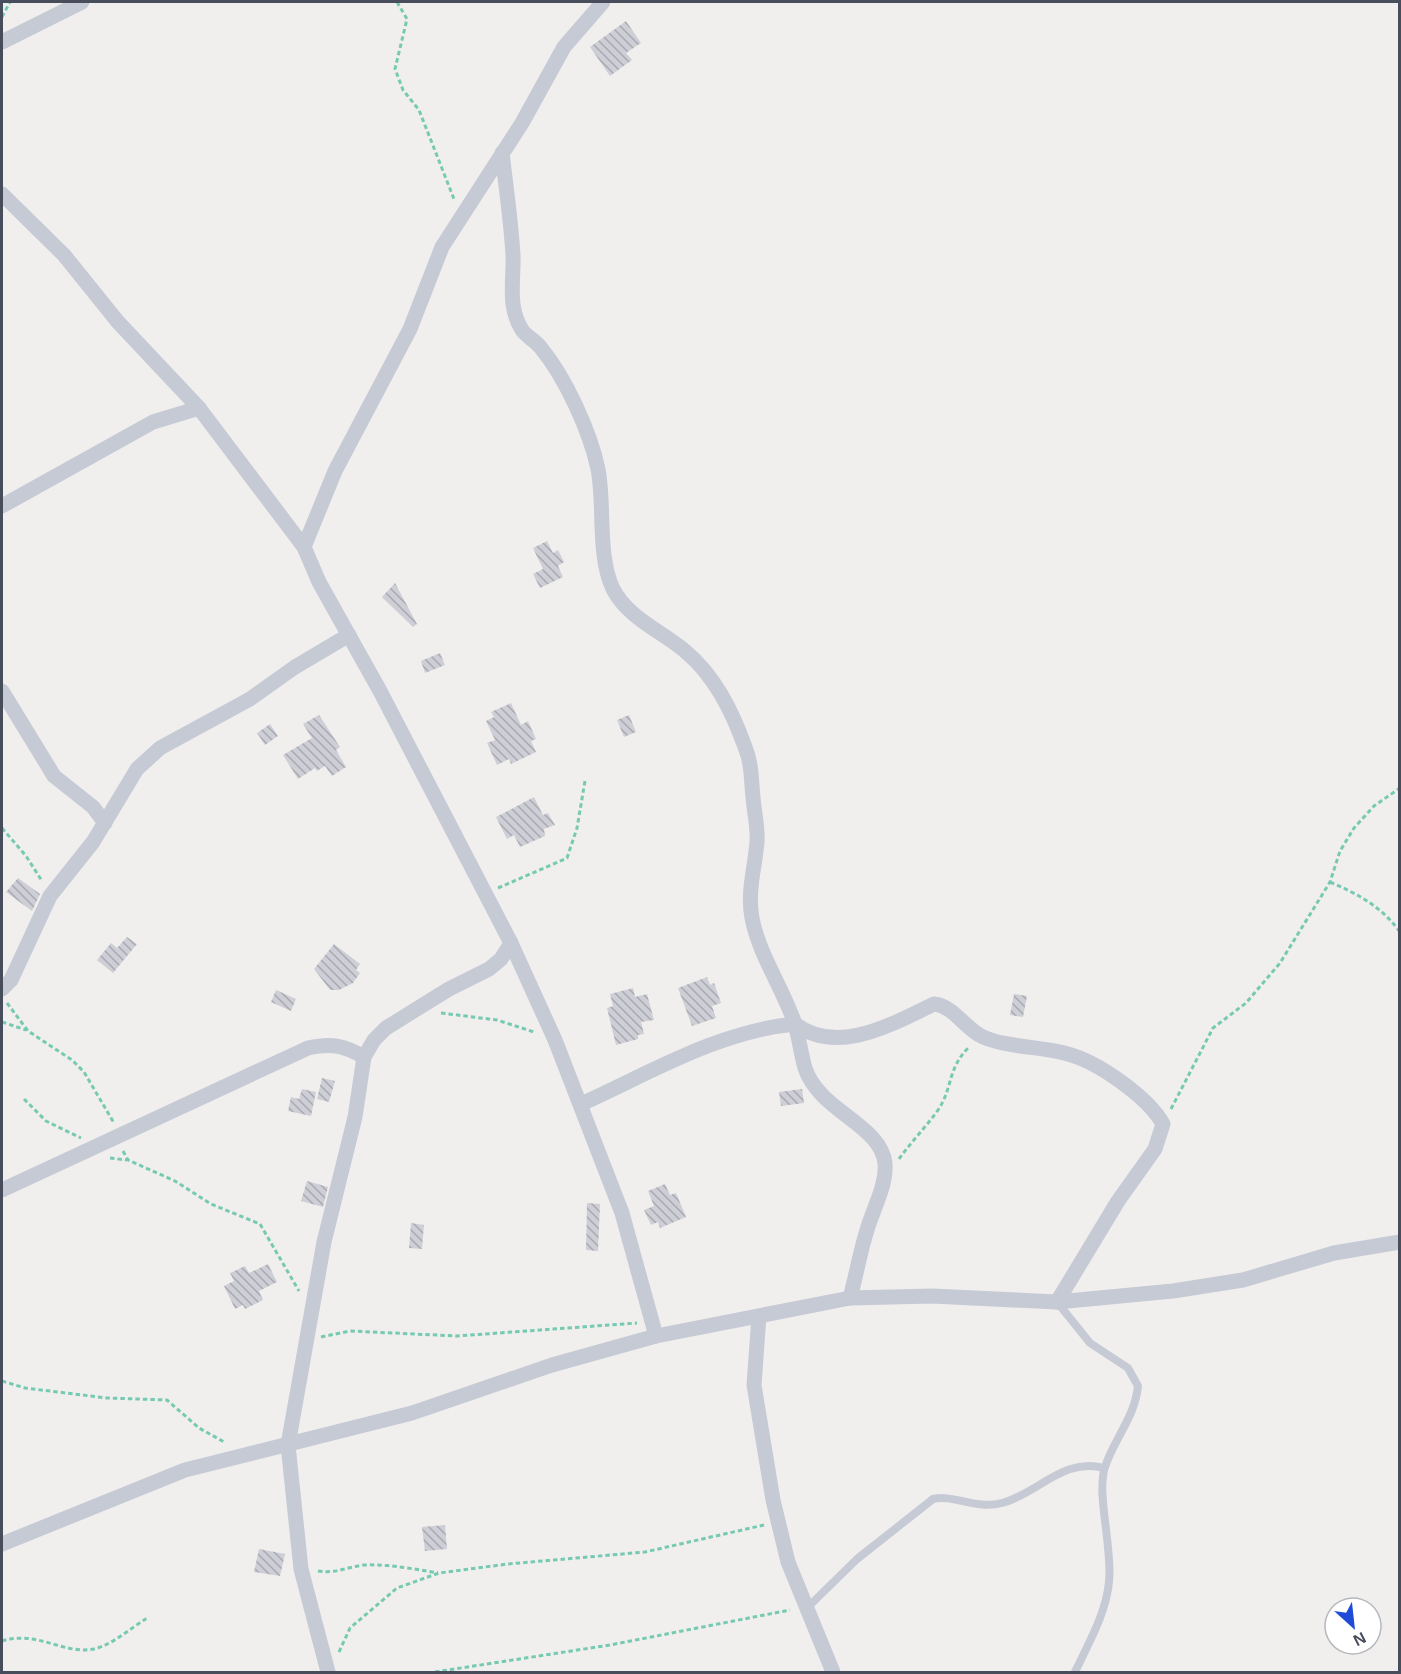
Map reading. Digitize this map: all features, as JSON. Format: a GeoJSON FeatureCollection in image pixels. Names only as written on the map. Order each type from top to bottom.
{"type":"FeatureCollection","features":[{"type":"Feature","properties":{"kind":"street"},"geometry":{"type":"LineString","coordinates":[[2,42],[82,2]]}},
{"type":"Feature","properties":{"kind":"street"},"geometry":{"type":"LineString","coordinates":[[304,547],[335,471],[410,329],[432,267],[462,213],[522,123],[564,47],[603,2]]}},
{"type":"Feature","properties":{"kind":"street"},"geometry":{"type":"LineString","coordinates":[[502,153],[513,259],[511,299],[523,330],[540,347],[557,371],[589,441],[598,470],[605,549],[612,585],[620,601],[634,614],[685,650],[706,670],[722,695],[746,749],[753,772],[757,843],[751,873],[752,920],[795,1024],[806,1072],[814,1087],[831,1105],[878,1142],[884,1152],[885,1177],[866,1232],[850,1298]]}},
{"type":"Feature","properties":{"kind":"street"},"geometry":{"type":"LineString","coordinates":[[2,194],[64,255],[118,322],[199,408],[304,547],[319,582],[511,943],[555,1040],[622,1213],[654,1329]]}},
{"type":"Feature","properties":{"kind":"street"},"geometry":{"type":"LineString","coordinates":[[2,506],[153,422],[199,408]]}},
{"type":"Feature","properties":{"kind":"street"},"geometry":{"type":"LineString","coordinates":[[2,988],[11,980],[50,896],[105,823],[137,769],[160,748],[250,699],[295,666],[348,635]]}},
{"type":"Feature","properties":{"kind":"street"},"geometry":{"type":"LineString","coordinates":[[2,691],[54,776],[93,807],[105,823]]}},
{"type":"Feature","properties":{"kind":"street"},"geometry":{"type":"LineString","coordinates":[[328,1672],[301,1569],[288,1445],[330,1214],[355,1117],[364,1057],[374,1040],[386,1028],[449,989],[489,969],[501,959],[511,943]]}},
{"type":"Feature","properties":{"kind":"street"},"geometry":{"type":"LineString","coordinates":[[581,1104],[738,1034],[795,1024],[819,1037],[839,1038],[875,1031],[934,1004],[943,1005],[981,1036],[1070,1054],[1084,1060],[1142,1099],[1157,1113],[1163,1124],[1155,1149],[1118,1201],[1057,1302]]}},
{"type":"Feature","properties":{"kind":"street"},"geometry":{"type":"LineString","coordinates":[[2,1190],[123,1136],[308,1048],[330,1043],[344,1046],[364,1057]]}},
{"type":"Feature","properties":{"kind":"street"},"geometry":{"type":"LineString","coordinates":[[2,1544],[154,1481],[243,1454],[288,1445],[444,1404],[654,1329],[759,1316],[850,1298],[932,1296],[1057,1302],[1173,1291],[1242,1280],[1334,1253],[1400,1242]]}},
{"type":"Feature","properties":{"kind":"street"},"geometry":{"type":"LineString","coordinates":[[759,1316],[754,1385],[777,1521],[788,1562],[833,1672]]}},
{"type":"Feature","properties":{"kind":"lane"},"geometry":{"type":"LineString","coordinates":[[1057,1302],[1090,1343],[1128,1368],[1138,1386],[1137,1398],[1122,1435],[1104,1468],[1109,1581],[1099,1619],[1074,1672]]}},
{"type":"Feature","properties":{"kind":"lane"},"geometry":{"type":"LineString","coordinates":[[806,1608],[857,1559],[933,1499],[947,1498],[980,1506],[1002,1503],[1076,1466],[1089,1464],[1104,1468]]}},
{"type":"Feature","properties":{"kind":"path"},"geometry":{"type":"LineString","coordinates":[[2,17],[10,2]]}},
{"type":"Feature","properties":{"kind":"path"},"geometry":{"type":"LineString","coordinates":[[398,2],[407,19],[395,69],[403,90],[419,110],[430,142],[462,213]]}},
{"type":"Feature","properties":{"kind":"path"},"geometry":{"type":"LineString","coordinates":[[487,896],[506,883],[567,858],[578,828],[585,781]]}},
{"type":"Feature","properties":{"kind":"path"},"geometry":{"type":"LineString","coordinates":[[1163,1124],[1213,1028],[1246,1003],[1265,983],[1330,882],[1340,851],[1354,828],[1374,806],[1400,788]]}},
{"type":"Feature","properties":{"kind":"path"},"geometry":{"type":"LineString","coordinates":[[2,828],[26,856],[50,896]]}},
{"type":"Feature","properties":{"kind":"path"},"geometry":{"type":"LineString","coordinates":[[1330,882],[1365,899],[1380,910],[1400,932]]}},
{"type":"Feature","properties":{"kind":"path"},"geometry":{"type":"LineString","coordinates":[[2,988],[4,998],[28,1031]]}},
{"type":"Feature","properties":{"kind":"path"},"geometry":{"type":"LineString","coordinates":[[438,1014],[497,1020],[555,1040]]}},
{"type":"Feature","properties":{"kind":"path"},"geometry":{"type":"LineString","coordinates":[[2,1022],[28,1031],[72,1060],[84,1072],[123,1136],[123,1152],[128,1160],[174,1181],[211,1204],[254,1219],[260,1224],[311,1314]]}},
{"type":"Feature","properties":{"kind":"path"},"geometry":{"type":"LineString","coordinates":[[885,1177],[938,1110],[958,1059],[981,1036]]}},
{"type":"Feature","properties":{"kind":"path"},"geometry":{"type":"LineString","coordinates":[[24,1099],[46,1121],[81,1138],[92,1149]]}},
{"type":"Feature","properties":{"kind":"path"},"geometry":{"type":"LineString","coordinates":[[306,1344],[331,1334],[350,1331],[457,1336],[654,1329]]}},
{"type":"Feature","properties":{"kind":"path"},"geometry":{"type":"LineString","coordinates":[[2,1381],[25,1388],[56,1389],[107,1398],[167,1400],[199,1428],[243,1454]]}},
{"type":"Feature","properties":{"kind":"path"},"geometry":{"type":"LineString","coordinates":[[338,1655],[350,1628],[398,1588],[439,1573],[645,1552],[777,1521]]}},
{"type":"Feature","properties":{"kind":"path"},"geometry":{"type":"LineString","coordinates":[[301,1569],[330,1574],[362,1565],[396,1566],[439,1573]]}},
{"type":"Feature","properties":{"kind":"path"},"geometry":{"type":"LineString","coordinates":[[435,1672],[610,1645],[765,1613],[806,1608]]}},
{"type":"Feature","properties":{"kind":"path"},"geometry":{"type":"LineString","coordinates":[[2,1641],[41,1639],[62,1647],[94,1649],[147,1618]]}},
{"type":"Feature","properties":{"kind":"building"},"geometry":{"type":"Polygon","coordinates":[[[626,21],[641,43],[626,53],[632,60],[610,76],[590,47],[626,21]]]}},
{"type":"Feature","properties":{"kind":"building"},"geometry":{"type":"Polygon","coordinates":[[[547,541],[553,553],[558,550],[564,562],[558,566],[563,577],[540,588],[533,574],[543,569],[533,548],[547,541]]]}},
{"type":"Feature","properties":{"kind":"building"},"geometry":{"type":"Polygon","coordinates":[[[395,583],[417,624],[413,627],[382,597],[395,583]]]}},
{"type":"Feature","properties":{"kind":"building"},"geometry":{"type":"Polygon","coordinates":[[[440,653],[445,665],[425,673],[421,661],[440,653]]]}},
{"type":"Feature","properties":{"kind":"building"},"geometry":{"type":"Polygon","coordinates":[[[511,703],[521,725],[528,721],[536,739],[531,741],[536,752],[511,764],[509,759],[497,765],[487,743],[495,740],[486,721],[494,717],[491,712],[511,703]]]}},
{"type":"Feature","properties":{"kind":"building"},"geometry":{"type":"Polygon","coordinates":[[[319,715],[340,747],[336,750],[346,767],[332,776],[325,766],[317,771],[315,768],[298,779],[283,755],[312,738],[303,724],[319,715]]]}},
{"type":"Feature","properties":{"kind":"building"},"geometry":{"type":"Polygon","coordinates":[[[629,715],[636,732],[624,737],[617,720],[629,715]]]}},
{"type":"Feature","properties":{"kind":"building"},"geometry":{"type":"Polygon","coordinates":[[[270,724],[278,736],[265,745],[257,733],[270,724]]]}},
{"type":"Feature","properties":{"kind":"building"},"geometry":{"type":"Polygon","coordinates":[[[534,797],[543,815],[548,813],[555,825],[544,829],[545,836],[520,847],[514,835],[507,839],[496,817],[534,797]]]}},
{"type":"Feature","properties":{"kind":"building"},"geometry":{"type":"Polygon","coordinates":[[[18,878],[40,894],[32,911],[6,892],[18,878]]]}},
{"type":"Feature","properties":{"kind":"building"},"geometry":{"type":"Polygon","coordinates":[[[127,937],[137,944],[113,973],[97,960],[111,943],[117,948],[127,937]]]}},
{"type":"Feature","properties":{"kind":"building"},"geometry":{"type":"Polygon","coordinates":[[[334,944],[360,964],[356,970],[360,973],[353,983],[339,990],[330,990],[314,969],[334,944]]]}},
{"type":"Feature","properties":{"kind":"building"},"geometry":{"type":"Polygon","coordinates":[[[707,977],[710,985],[714,983],[721,1003],[712,1006],[716,1018],[692,1026],[678,988],[707,977]]]}},
{"type":"Feature","properties":{"kind":"building"},"geometry":{"type":"Polygon","coordinates":[[[633,988],[635,997],[647,994],[654,1020],[641,1022],[644,1034],[638,1035],[638,1039],[616,1045],[607,1008],[613,1006],[610,994],[633,988]]]}},
{"type":"Feature","properties":{"kind":"building"},"geometry":{"type":"Polygon","coordinates":[[[276,990],[296,999],[291,1011],[271,1002],[276,990]]]}},
{"type":"Feature","properties":{"kind":"building"},"geometry":{"type":"Polygon","coordinates":[[[1014,994],[1027,996],[1023,1017],[1010,1015],[1014,994]]]}},
{"type":"Feature","properties":{"kind":"building"},"geometry":{"type":"Polygon","coordinates":[[[322,1078],[335,1081],[329,1102],[317,1099],[322,1078]]]}},
{"type":"Feature","properties":{"kind":"building"},"geometry":{"type":"Polygon","coordinates":[[[302,1089],[316,1092],[311,1116],[288,1111],[291,1097],[299,1099],[302,1089]]]}},
{"type":"Feature","properties":{"kind":"building"},"geometry":{"type":"Polygon","coordinates":[[[802,1089],[804,1103],[781,1106],[779,1092],[802,1089]]]}},
{"type":"Feature","properties":{"kind":"building"},"geometry":{"type":"Polygon","coordinates":[[[307,1181],[328,1187],[323,1207],[301,1201],[307,1181]]]}},
{"type":"Feature","properties":{"kind":"building"},"geometry":{"type":"Polygon","coordinates":[[[665,1184],[670,1195],[676,1193],[686,1217],[660,1228],[658,1222],[651,1225],[644,1210],[654,1206],[648,1191],[665,1184]]]}},
{"type":"Feature","properties":{"kind":"building"},"geometry":{"type":"Polygon","coordinates":[[[587,1203],[600,1204],[598,1251],[586,1250],[587,1203]]]}},
{"type":"Feature","properties":{"kind":"building"},"geometry":{"type":"Polygon","coordinates":[[[411,1223],[424,1225],[422,1249],[409,1248],[411,1223]]]}},
{"type":"Feature","properties":{"kind":"building"},"geometry":{"type":"Polygon","coordinates":[[[268,1264],[277,1282],[259,1291],[263,1300],[245,1309],[243,1305],[235,1309],[224,1286],[234,1281],[230,1273],[245,1266],[249,1273],[268,1264]]]}},
{"type":"Feature","properties":{"kind":"building"},"geometry":{"type":"Polygon","coordinates":[[[445,1525],[447,1549],[425,1551],[422,1527],[445,1525]]]}},
{"type":"Feature","properties":{"kind":"building"},"geometry":{"type":"Polygon","coordinates":[[[259,1549],[285,1554],[280,1576],[254,1572],[259,1549]]]}}]}
